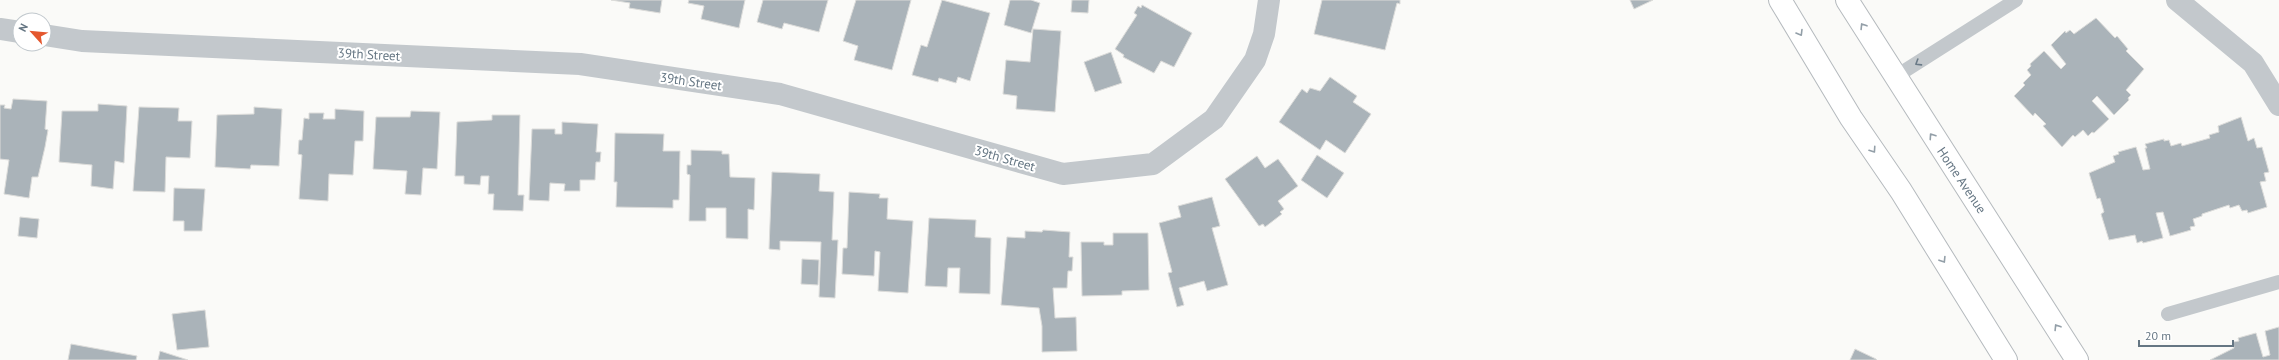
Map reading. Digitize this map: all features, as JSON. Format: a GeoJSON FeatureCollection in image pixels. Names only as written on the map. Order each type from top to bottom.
{"type":"FeatureCollection","features":[{"type":"Feature","properties":{"kind":"main road"},"geometry":{"type":"LineString","coordinates":[[1780,0],[1851,118],[1901,191],[2006,360]]}},
{"type":"Feature","properties":{"kind":"main road","name":"Home Avenue"},"geometry":{"type":"LineString","coordinates":[[1847,0],[1895,77],[1981,207],[2077,360]]}},
{"type":"Feature","properties":{"kind":"street","name":"39th Street"},"geometry":{"type":"LineString","coordinates":[[52,36],[82,41],[580,64],[780,94],[1063,174],[1153,164],[1214,119],[1255,60],[1264,34],[1269,0]]}},
{"type":"Feature","properties":{"kind":"street"},"geometry":{"type":"LineString","coordinates":[[2177,0],[2253,63],[2279,105]]}},
{"type":"Feature","properties":{"kind":"street"},"geometry":{"type":"LineString","coordinates":[[0,29],[12,31]]}},
{"type":"Feature","properties":{"kind":"lane"},"geometry":{"type":"LineString","coordinates":[[1895,77],[2016,0]]}},
{"type":"Feature","properties":{"kind":"lane"},"geometry":{"type":"LineString","coordinates":[[2168,314],[2279,282]]}},
{"type":"Feature","properties":{"kind":"building"},"geometry":{"type":"Polygon","coordinates":[[[611,0],[662,0],[660,13],[629,8],[630,3],[611,0]]]}},
{"type":"Feature","properties":{"kind":"building"},"geometry":{"type":"Polygon","coordinates":[[[689,0],[745,0],[739,28],[701,19],[704,6],[688,3],[689,0]]]}},
{"type":"Feature","properties":{"kind":"building"},"geometry":{"type":"Polygon","coordinates":[[[763,0],[828,0],[819,32],[784,23],[782,29],[757,22],[763,0]]]}},
{"type":"Feature","properties":{"kind":"building"},"geometry":{"type":"Polygon","coordinates":[[[856,0],[911,0],[892,70],[854,60],[858,46],[843,41],[856,0]]]}},
{"type":"Feature","properties":{"kind":"building"},"geometry":{"type":"Polygon","coordinates":[[[942,0],[990,13],[970,81],[958,77],[956,83],[939,78],[938,82],[912,75],[921,45],[927,47],[942,0]]]}},
{"type":"Feature","properties":{"kind":"building"},"geometry":{"type":"Polygon","coordinates":[[[1010,0],[1031,0],[1040,3],[1031,33],[1004,25],[1010,0]]]}},
{"type":"Feature","properties":{"kind":"building"},"geometry":{"type":"Polygon","coordinates":[[[1072,0],[1089,0],[1088,13],[1071,12],[1072,0]]]}},
{"type":"Feature","properties":{"kind":"building"},"geometry":{"type":"Polygon","coordinates":[[[1322,0],[1400,0],[1400,4],[1397,3],[1385,50],[1314,34],[1322,0]]]}},
{"type":"Feature","properties":{"kind":"building"},"geometry":{"type":"Polygon","coordinates":[[[1630,0],[1653,0],[1634,9],[1630,0]]]}},
{"type":"Feature","properties":{"kind":"building"},"geometry":{"type":"Polygon","coordinates":[[[1142,5],[1192,33],[1174,67],[1161,61],[1154,73],[1123,57],[1124,55],[1115,49],[1137,15],[1134,13],[1138,6],[1141,8],[1142,5]]]}},
{"type":"Feature","properties":{"kind":"building"},"geometry":{"type":"Polygon","coordinates":[[[2096,18],[2115,38],[2117,36],[2128,49],[2126,51],[2144,69],[2126,90],[2131,95],[2128,98],[2129,100],[2114,115],[2097,96],[2092,101],[2109,119],[2094,133],[2092,132],[2088,136],[2083,130],[2075,137],[2073,135],[2062,147],[2043,126],[2046,124],[2035,113],[2033,116],[2014,96],[2025,85],[2023,83],[2031,75],[2027,70],[2031,66],[2030,64],[2044,51],[2061,69],[2066,64],[2051,45],[2065,31],[2066,33],[2070,30],[2074,34],[2096,18]]]}},
{"type":"Feature","properties":{"kind":"building"},"geometry":{"type":"Polygon","coordinates":[[[1033,29],[1061,31],[1055,112],[1016,109],[1017,96],[1003,94],[1006,60],[1030,62],[1033,29]]]}},
{"type":"Feature","properties":{"kind":"building"},"geometry":{"type":"Polygon","coordinates":[[[1111,52],[1122,83],[1095,92],[1084,62],[1111,52]]]}},
{"type":"Feature","properties":{"kind":"building"},"geometry":{"type":"Polygon","coordinates":[[[1330,77],[1357,96],[1353,102],[1371,114],[1345,153],[1326,140],[1320,150],[1279,122],[1302,89],[1307,93],[1310,88],[1320,91],[1330,77]]]}},
{"type":"Feature","properties":{"kind":"building"},"geometry":{"type":"Polygon","coordinates":[[[13,99],[47,101],[45,129],[48,130],[45,147],[38,177],[32,177],[29,198],[4,194],[9,160],[0,159],[0,105],[5,105],[4,108],[11,109],[13,99]]]}},
{"type":"Feature","properties":{"kind":"building"},"geometry":{"type":"Polygon","coordinates":[[[98,104],[127,106],[124,163],[115,161],[113,189],[91,186],[92,165],[59,162],[62,111],[98,111],[98,104]]]}},
{"type":"Feature","properties":{"kind":"building"},"geometry":{"type":"Polygon","coordinates":[[[139,107],[179,108],[178,121],[192,121],[190,158],[166,157],[165,192],[133,191],[139,107]]]}},
{"type":"Feature","properties":{"kind":"building"},"geometry":{"type":"Polygon","coordinates":[[[254,107],[282,109],[279,166],[251,165],[250,169],[215,167],[217,115],[254,114],[254,107]]]}},
{"type":"Feature","properties":{"kind":"building"},"geometry":{"type":"Polygon","coordinates":[[[335,109],[364,111],[363,141],[355,141],[353,175],[329,174],[328,201],[299,199],[302,155],[298,154],[299,140],[302,140],[304,118],[309,119],[309,113],[324,113],[323,119],[335,119],[335,109]]]}},
{"type":"Feature","properties":{"kind":"building"},"geometry":{"type":"Polygon","coordinates":[[[411,111],[440,112],[437,169],[423,168],[421,195],[405,194],[407,171],[373,169],[376,117],[410,117],[411,111]]]}},
{"type":"Feature","properties":{"kind":"building"},"geometry":{"type":"Polygon","coordinates":[[[492,115],[520,115],[518,195],[524,195],[523,211],[493,210],[494,194],[488,194],[489,176],[481,176],[480,185],[464,184],[464,176],[455,176],[457,122],[492,120],[492,115]]]}},
{"type":"Feature","properties":{"kind":"building"},"geometry":{"type":"Polygon","coordinates":[[[2241,117],[2248,141],[2254,138],[2257,148],[2262,147],[2269,172],[2264,173],[2266,181],[2260,182],[2267,207],[2248,213],[2247,210],[2242,211],[2239,205],[2230,208],[2229,205],[2202,214],[2202,216],[2193,219],[2195,226],[2190,227],[2191,230],[2170,236],[2163,212],[2156,213],[2163,238],[2143,243],[2142,241],[2137,243],[2135,235],[2109,240],[2101,214],[2104,212],[2100,198],[2097,199],[2089,173],[2115,162],[2113,156],[2119,154],[2118,152],[2136,147],[2143,170],[2150,169],[2145,144],[2164,139],[2164,141],[2169,140],[2171,146],[2181,143],[2182,146],[2210,138],[2209,135],[2219,132],[2218,126],[2241,117]]]}},
{"type":"Feature","properties":{"kind":"building"},"geometry":{"type":"Polygon","coordinates":[[[562,122],[598,124],[596,152],[601,152],[600,162],[596,162],[595,180],[580,180],[580,191],[564,191],[565,184],[550,183],[549,201],[529,200],[532,129],[555,129],[555,134],[562,134],[562,122]]]}},
{"type":"Feature","properties":{"kind":"building"},"geometry":{"type":"Polygon","coordinates":[[[615,133],[664,134],[663,151],[680,151],[679,200],[673,200],[673,208],[616,207],[617,182],[614,182],[615,133]]]}},
{"type":"Feature","properties":{"kind":"building"},"geometry":{"type":"Polygon","coordinates":[[[691,150],[722,151],[722,154],[729,154],[730,177],[755,178],[754,210],[748,209],[748,239],[726,238],[726,208],[706,208],[706,221],[689,221],[690,175],[687,174],[687,165],[691,165],[691,150]]]}},
{"type":"Feature","properties":{"kind":"building"},"geometry":{"type":"Polygon","coordinates":[[[1317,155],[1344,173],[1327,198],[1301,180],[1317,155]]]}},
{"type":"Feature","properties":{"kind":"building"},"geometry":{"type":"Polygon","coordinates":[[[1257,156],[1265,168],[1278,159],[1298,186],[1278,201],[1284,209],[1280,212],[1282,214],[1265,227],[1263,224],[1259,226],[1225,179],[1257,156]]]}},
{"type":"Feature","properties":{"kind":"building"},"geometry":{"type":"Polygon","coordinates":[[[772,172],[820,174],[819,191],[834,192],[832,240],[838,240],[835,298],[819,297],[821,242],[780,241],[780,250],[769,249],[772,172]]]}},
{"type":"Feature","properties":{"kind":"building"},"geometry":{"type":"Polygon","coordinates":[[[174,188],[205,189],[202,231],[184,231],[184,221],[173,221],[174,188]]]}},
{"type":"Feature","properties":{"kind":"building"},"geometry":{"type":"Polygon","coordinates":[[[849,192],[880,194],[879,198],[888,198],[887,219],[913,221],[908,293],[878,291],[880,252],[875,251],[874,276],[842,274],[843,248],[847,248],[849,192]]]}},
{"type":"Feature","properties":{"kind":"building"},"geometry":{"type":"Polygon","coordinates":[[[1212,197],[1220,226],[1212,228],[1228,285],[1207,291],[1204,281],[1179,288],[1184,305],[1177,307],[1168,273],[1172,272],[1159,223],[1181,217],[1178,206],[1212,197]]]}},
{"type":"Feature","properties":{"kind":"building"},"geometry":{"type":"Polygon","coordinates":[[[20,217],[39,219],[37,238],[18,236],[20,217]]]}},
{"type":"Feature","properties":{"kind":"building"},"geometry":{"type":"Polygon","coordinates":[[[929,218],[976,220],[975,237],[991,238],[990,294],[959,293],[960,268],[948,268],[947,287],[925,286],[929,218]]]}},
{"type":"Feature","properties":{"kind":"building"},"geometry":{"type":"Polygon","coordinates":[[[1043,230],[1070,232],[1069,257],[1073,257],[1072,271],[1068,271],[1067,288],[1053,288],[1055,318],[1076,317],[1077,351],[1042,352],[1042,326],[1039,308],[1001,305],[1007,237],[1025,238],[1025,231],[1042,232],[1043,230]]]}},
{"type":"Feature","properties":{"kind":"building"},"geometry":{"type":"Polygon","coordinates":[[[1113,233],[1148,233],[1149,290],[1122,291],[1122,295],[1082,296],[1081,242],[1104,242],[1104,245],[1113,245],[1113,233]]]}},
{"type":"Feature","properties":{"kind":"building"},"geometry":{"type":"Polygon","coordinates":[[[802,259],[819,260],[818,285],[801,284],[802,259]]]}},
{"type":"Feature","properties":{"kind":"building"},"geometry":{"type":"Polygon","coordinates":[[[205,310],[209,347],[177,350],[172,314],[205,310]]]}},
{"type":"Feature","properties":{"kind":"building"},"geometry":{"type":"Polygon","coordinates":[[[2279,327],[2279,360],[2210,360],[2234,348],[2233,342],[2239,341],[2238,338],[2256,333],[2263,357],[2270,355],[2265,331],[2279,327]]]}},
{"type":"Feature","properties":{"kind":"building"},"geometry":{"type":"Polygon","coordinates":[[[71,344],[137,356],[136,360],[68,360],[71,344]]]}},
{"type":"Feature","properties":{"kind":"building"},"geometry":{"type":"Polygon","coordinates":[[[1855,349],[1876,359],[1877,360],[1850,360],[1855,349]]]}},
{"type":"Feature","properties":{"kind":"building"},"geometry":{"type":"Polygon","coordinates":[[[160,351],[188,360],[158,360],[160,351]]]}}]}
